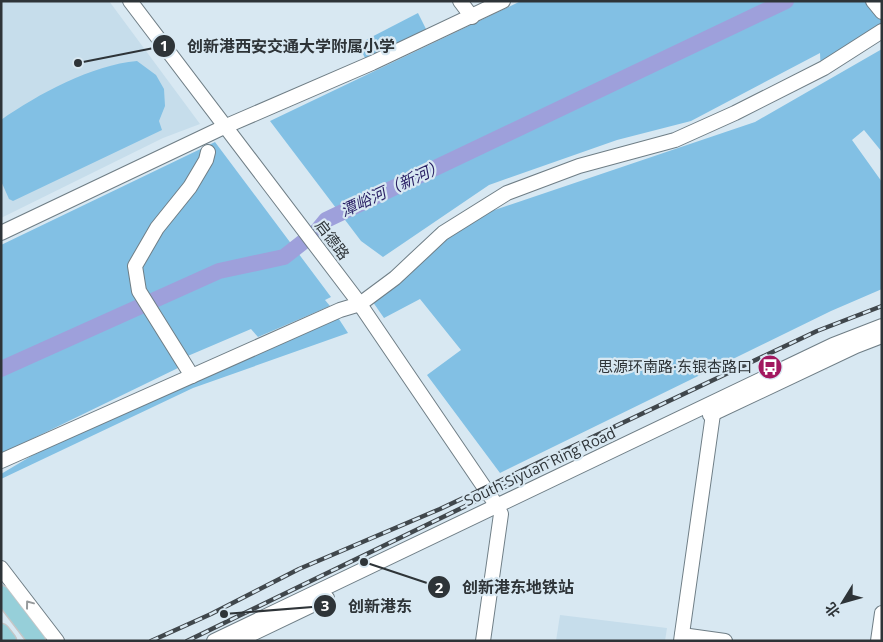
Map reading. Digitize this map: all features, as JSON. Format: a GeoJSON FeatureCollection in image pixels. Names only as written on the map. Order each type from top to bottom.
{"type":"FeatureCollection","features":[{"type":"Feature","properties":{"kind":"main road"},"geometry":{"type":"LineString","coordinates":[[1,594],[37,641]]}},
{"type":"Feature","properties":{"kind":"main road"},"geometry":{"type":"LineString","coordinates":[[1,632],[8,641]]}},
{"type":"Feature","properties":{"kind":"street","name":"启德路"},"geometry":{"type":"LineString","coordinates":[[130,1],[224,126],[236,138],[358,302],[499,510]]}},
{"type":"Feature","properties":{"kind":"street"},"geometry":{"type":"LineString","coordinates":[[460,1],[472,17]]}},
{"type":"Feature","properties":{"kind":"street"},"geometry":{"type":"LineString","coordinates":[[1,233],[224,126],[472,17],[504,1]]}},
{"type":"Feature","properties":{"kind":"street"},"geometry":{"type":"LineString","coordinates":[[873,1],[882,12]]}},
{"type":"Feature","properties":{"kind":"street"},"geometry":{"type":"LineString","coordinates":[[1,461],[358,302],[395,278],[443,233],[507,193],[579,166],[675,140],[736,113],[824,68],[882,31]]}},
{"type":"Feature","properties":{"kind":"street"},"geometry":{"type":"LineString","coordinates":[[192,376],[139,291],[135,266],[157,228],[190,187],[206,160],[208,152]]}},
{"type":"Feature","properties":{"kind":"street","name":"South Siyuan Ring Road"},"geometry":{"type":"LineString","coordinates":[[711,410],[833,345],[882,326]]}},
{"type":"Feature","properties":{"kind":"street","name":"South Siyuan Ring Road"},"geometry":{"type":"LineString","coordinates":[[214,641],[711,410],[882,336]]}},
{"type":"Feature","properties":{"kind":"street"},"geometry":{"type":"LineString","coordinates":[[711,410],[682,638],[725,641]]}},
{"type":"Feature","properties":{"kind":"street"},"geometry":{"type":"LineString","coordinates":[[483,641],[499,510]]}},
{"type":"Feature","properties":{"kind":"street","name":"South Siyuan Ring Road"},"geometry":{"type":"LineString","coordinates":[[237,641],[499,510]]}},
{"type":"Feature","properties":{"kind":"street"},"geometry":{"type":"LineString","coordinates":[[1,568],[57,641]]}},
{"type":"Feature","properties":{"kind":"street"},"geometry":{"type":"LineString","coordinates":[[878,641],[882,613]]}},
{"type":"Feature","properties":{"kind":"shaded area"},"geometry":{"type":"Polygon","coordinates":[[[1,1],[109,1],[200,124],[163,138],[1,218],[1,1]]]}},
{"type":"Feature","properties":{"kind":"shaded area"},"geometry":{"type":"Polygon","coordinates":[[[521,1],[870,1],[882,17],[882,34],[821,73],[820,53],[691,121],[617,140],[489,185],[383,257],[361,241],[270,121],[521,1]]]}},
{"type":"Feature","properties":{"kind":"shaded area"},"geometry":{"type":"Polygon","coordinates":[[[418,13],[430,37],[369,66],[358,44],[418,13]]]}},
{"type":"Feature","properties":{"kind":"shaded area"},"geometry":{"type":"Polygon","coordinates":[[[882,49],[882,152],[864,130],[852,140],[882,182],[882,289],[831,311],[500,473],[427,375],[461,350],[420,299],[384,318],[368,295],[477,216],[755,122],[882,49]]]}},
{"type":"Feature","properties":{"kind":"shaded area"},"geometry":{"type":"Polygon","coordinates":[[[137,61],[156,75],[164,89],[165,106],[159,121],[162,130],[13,201],[9,199],[1,181],[1,120],[32,100],[66,82],[102,68],[137,61]]]}},
{"type":"Feature","properties":{"kind":"shaded area"},"geometry":{"type":"Polygon","coordinates":[[[215,142],[331,297],[325,300],[330,306],[258,337],[251,329],[176,361],[178,368],[1,454],[1,245],[215,142]]]}},
{"type":"Feature","properties":{"kind":"shaded area"},"geometry":{"type":"Polygon","coordinates":[[[335,313],[348,333],[193,388],[1,479],[1,474],[102,414],[335,313]]]}},
{"type":"Feature","properties":{"kind":"shaded area"},"geometry":{"type":"Polygon","coordinates":[[[560,615],[667,628],[665,641],[556,641],[560,615]]]}},
{"type":"Feature","properties":{"kind":"waterway","name":"潭峪河（新河）"},"geometry":{"type":"LineString","coordinates":[[1,369],[219,271],[284,257],[317,231],[326,220],[786,1]]}},
{"type":"Feature","properties":{"kind":"railway"},"geometry":{"type":"LineString","coordinates":[[151,641],[211,614],[299,569],[440,509],[817,331],[882,306]]}},
{"type":"Feature","properties":{"kind":"railway"},"geometry":{"type":"LineString","coordinates":[[187,641],[540,470]]}},
{"type":"Feature","properties":{"kind":"place","name":"创新港西安交通大学附属小学"},"geometry":{"type":"Point","coordinates":[78,63]}},
{"type":"Feature","properties":{"kind":"place","name":"思源环南路·东银杏路口"},"geometry":{"type":"Point","coordinates":[770,367]}},
{"type":"Feature","properties":{"kind":"place","name":"创新港东地铁站"},"geometry":{"type":"Point","coordinates":[364,562]}},
{"type":"Feature","properties":{"kind":"place","name":"创新港东"},"geometry":{"type":"Point","coordinates":[224,614]}}]}
